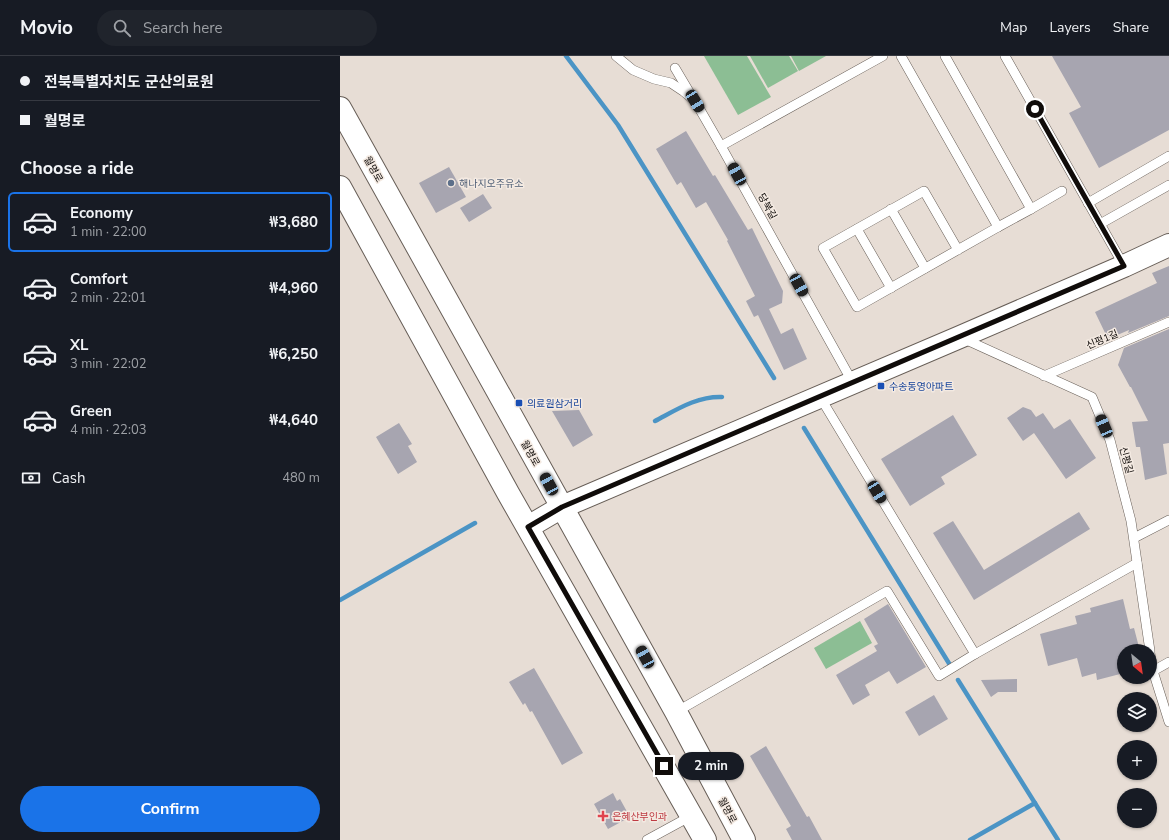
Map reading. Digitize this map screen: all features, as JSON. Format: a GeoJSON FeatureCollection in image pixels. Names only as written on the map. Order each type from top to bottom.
{"type":"FeatureCollection","features":[{"type":"Feature","properties":{"kind":"street","name":"월명로"},"geometry":{"type":"LineString","coordinates":[[340,108],[676,712],[744,840]]}},
{"type":"Feature","properties":{"kind":"street"},"geometry":{"type":"LineString","coordinates":[[340,186],[528,527],[705,840]]}},
{"type":"Feature","properties":{"kind":"street"},"geometry":{"type":"LineString","coordinates":[[528,527],[562,507],[960,337],[1169,245]]}},
{"type":"Feature","properties":{"kind":"lane","name":"당북길"},"geometry":{"type":"LineString","coordinates":[[616,56],[633,70],[654,79],[672,83],[695,101],[853,383]]}},
{"type":"Feature","properties":{"kind":"lane"},"geometry":{"type":"LineString","coordinates":[[721,146],[883,56]]}},
{"type":"Feature","properties":{"kind":"lane"},"geometry":{"type":"LineString","coordinates":[[901,56],[998,227]]}},
{"type":"Feature","properties":{"kind":"lane"},"geometry":{"type":"LineString","coordinates":[[945,56],[1030,209]]}},
{"type":"Feature","properties":{"kind":"lane"},"geometry":{"type":"LineString","coordinates":[[1005,56],[1124,266]]}},
{"type":"Feature","properties":{"kind":"lane"},"geometry":{"type":"LineString","coordinates":[[675,68],[695,101]]}},
{"type":"Feature","properties":{"kind":"lane"},"geometry":{"type":"LineString","coordinates":[[1088,203],[1169,156]]}},
{"type":"Feature","properties":{"kind":"lane"},"geometry":{"type":"LineString","coordinates":[[1100,224],[1169,185]]}},
{"type":"Feature","properties":{"kind":"lane"},"geometry":{"type":"LineString","coordinates":[[958,250],[924,191],[823,248],[857,307],[925,268],[958,250],[1062,191]]}},
{"type":"Feature","properties":{"kind":"lane"},"geometry":{"type":"LineString","coordinates":[[891,209],[925,268]]}},
{"type":"Feature","properties":{"kind":"lane"},"geometry":{"type":"LineString","coordinates":[[857,229],[891,288]]}},
{"type":"Feature","properties":{"kind":"lane","name":"신평1길"},"geometry":{"type":"LineString","coordinates":[[1044,376],[1169,322]]}},
{"type":"Feature","properties":{"kind":"lane","name":"신평길"},"geometry":{"type":"LineString","coordinates":[[960,337],[1092,397],[1110,440],[1131,521],[1149,644]]}},
{"type":"Feature","properties":{"kind":"lane"},"geometry":{"type":"LineString","coordinates":[[820,397],[975,654]]}},
{"type":"Feature","properties":{"kind":"lane"},"geometry":{"type":"LineString","coordinates":[[1134,538],[1169,520]]}},
{"type":"Feature","properties":{"kind":"lane"},"geometry":{"type":"LineString","coordinates":[[676,712],[887,591],[939,676],[975,654],[1137,563]]}},
{"type":"Feature","properties":{"kind":"lane"},"geometry":{"type":"LineString","coordinates":[[1157,669],[1169,662]]}},
{"type":"Feature","properties":{"kind":"lane","name":"신평길"},"geometry":{"type":"LineString","coordinates":[[1157,684],[1169,722]]}},
{"type":"Feature","properties":{"kind":"lane"},"geometry":{"type":"LineString","coordinates":[[647,840],[691,816]]}},
{"type":"Feature","properties":{"kind":"green space"},"geometry":{"type":"Polygon","coordinates":[[[704,56],[747,56],[771,97],[738,115],[704,56]]]}},
{"type":"Feature","properties":{"kind":"green space"},"geometry":{"type":"Polygon","coordinates":[[[750,56],[789,56],[798,71],[768,88],[750,56]]]}},
{"type":"Feature","properties":{"kind":"green space"},"geometry":{"type":"Polygon","coordinates":[[[791,56],[826,56],[799,71],[791,56]]]}},
{"type":"Feature","properties":{"kind":"green space"},"geometry":{"type":"Polygon","coordinates":[[[860,621],[872,643],[826,669],[814,648],[860,621]]]}},
{"type":"Feature","properties":{"kind":"building"},"geometry":{"type":"Polygon","coordinates":[[[1052,56],[1169,56],[1169,130],[1099,168],[1069,113],[1081,107],[1052,56]]]}},
{"type":"Feature","properties":{"kind":"building"},"geometry":{"type":"Polygon","coordinates":[[[686,131],[713,176],[715,175],[748,230],[752,228],[783,291],[782,303],[769,309],[781,334],[793,328],[807,359],[784,370],[758,315],[754,317],[746,301],[755,296],[727,241],[728,240],[706,202],[696,208],[681,182],[677,185],[656,149],[686,131]]]}},
{"type":"Feature","properties":{"kind":"building"},"geometry":{"type":"Polygon","coordinates":[[[449,167],[466,197],[436,213],[419,183],[449,167]]]}},
{"type":"Feature","properties":{"kind":"building"},"geometry":{"type":"Polygon","coordinates":[[[483,194],[492,208],[469,222],[460,208],[483,194]]]}},
{"type":"Feature","properties":{"kind":"building"},"geometry":{"type":"Polygon","coordinates":[[[1169,266],[1169,316],[1128,333],[1129,330],[1108,339],[1095,312],[1157,283],[1152,273],[1169,266]]]}},
{"type":"Feature","properties":{"kind":"building"},"geometry":{"type":"Polygon","coordinates":[[[1169,329],[1169,443],[1163,444],[1167,474],[1145,480],[1140,447],[1136,447],[1132,422],[1148,421],[1118,365],[1124,348],[1169,329]]]}},
{"type":"Feature","properties":{"kind":"building"},"geometry":{"type":"Polygon","coordinates":[[[1023,407],[1031,410],[1036,417],[1043,413],[1054,429],[1070,419],[1096,458],[1066,479],[1034,433],[1023,441],[1007,418],[1023,407]]]}},
{"type":"Feature","properties":{"kind":"building"},"geometry":{"type":"Polygon","coordinates":[[[579,410],[593,435],[573,447],[552,411],[579,410]]]}},
{"type":"Feature","properties":{"kind":"building"},"geometry":{"type":"Polygon","coordinates":[[[953,415],[977,455],[941,477],[945,484],[910,506],[881,459],[953,415]]]}},
{"type":"Feature","properties":{"kind":"building"},"geometry":{"type":"Polygon","coordinates":[[[399,423],[412,444],[408,446],[417,462],[398,474],[376,437],[399,423]]]}},
{"type":"Feature","properties":{"kind":"building"},"geometry":{"type":"Polygon","coordinates":[[[1079,512],[1090,529],[974,600],[933,533],[953,521],[984,570],[1079,512]]]}},
{"type":"Feature","properties":{"kind":"building"},"geometry":{"type":"Polygon","coordinates":[[[1123,599],[1130,629],[1134,628],[1138,644],[1117,644],[1117,675],[1097,680],[1096,673],[1082,677],[1077,658],[1048,666],[1040,634],[1077,624],[1075,616],[1091,612],[1090,608],[1123,599]]]}},
{"type":"Feature","properties":{"kind":"building"},"geometry":{"type":"Polygon","coordinates":[[[888,604],[926,667],[897,684],[889,671],[865,685],[870,695],[853,705],[836,675],[877,651],[874,646],[878,644],[864,619],[888,604]]]}},
{"type":"Feature","properties":{"kind":"building"},"geometry":{"type":"Polygon","coordinates":[[[534,668],[583,753],[562,765],[532,711],[530,712],[525,703],[523,705],[509,682],[534,668]]]}},
{"type":"Feature","properties":{"kind":"building"},"geometry":{"type":"Polygon","coordinates":[[[1017,679],[1017,692],[998,692],[991,697],[981,680],[1017,679]]]}},
{"type":"Feature","properties":{"kind":"building"},"geometry":{"type":"Polygon","coordinates":[[[934,695],[948,719],[919,736],[905,712],[934,695]]]}},
{"type":"Feature","properties":{"kind":"building"},"geometry":{"type":"Polygon","coordinates":[[[766,746],[822,840],[792,840],[786,829],[791,826],[750,756],[766,746]]]}},
{"type":"Feature","properties":{"kind":"building"},"geometry":{"type":"Polygon","coordinates":[[[613,793],[617,801],[620,799],[630,817],[608,829],[594,804],[613,793]]]}},
{"type":"Feature","properties":{"kind":"waterway"},"geometry":{"type":"LineString","coordinates":[[566,56],[618,125],[774,378]]}},
{"type":"Feature","properties":{"kind":"waterway"},"geometry":{"type":"LineString","coordinates":[[655,421],[695,401],[713,397],[722,397]]}},
{"type":"Feature","properties":{"kind":"waterway"},"geometry":{"type":"LineString","coordinates":[[804,428],[950,665]]}},
{"type":"Feature","properties":{"kind":"waterway"},"geometry":{"type":"LineString","coordinates":[[340,600],[475,523]]}},
{"type":"Feature","properties":{"kind":"waterway"},"geometry":{"type":"LineString","coordinates":[[958,680],[1058,840]]}},
{"type":"Feature","properties":{"kind":"waterway"},"geometry":{"type":"LineString","coordinates":[[970,840],[1035,803]]}},
{"type":"Feature","properties":{"kind":"place","name":"해나지오주유소"},"geometry":{"type":"Point","coordinates":[451,183]}},
{"type":"Feature","properties":{"kind":"place","name":"수송동영아파트"},"geometry":{"type":"Point","coordinates":[881,386]}},
{"type":"Feature","properties":{"kind":"place","name":"의료원삼거리"},"geometry":{"type":"Point","coordinates":[519,403]}},
{"type":"Feature","properties":{"kind":"place","name":"은혜산부인과"},"geometry":{"type":"Point","coordinates":[603,816]}},
{"type":"Feature","properties":{"kind":"route"},"geometry":{"type":"LineString","coordinates":[[664,766],[528,527],[562,507],[1124,266],[1035,109]]}}]}
